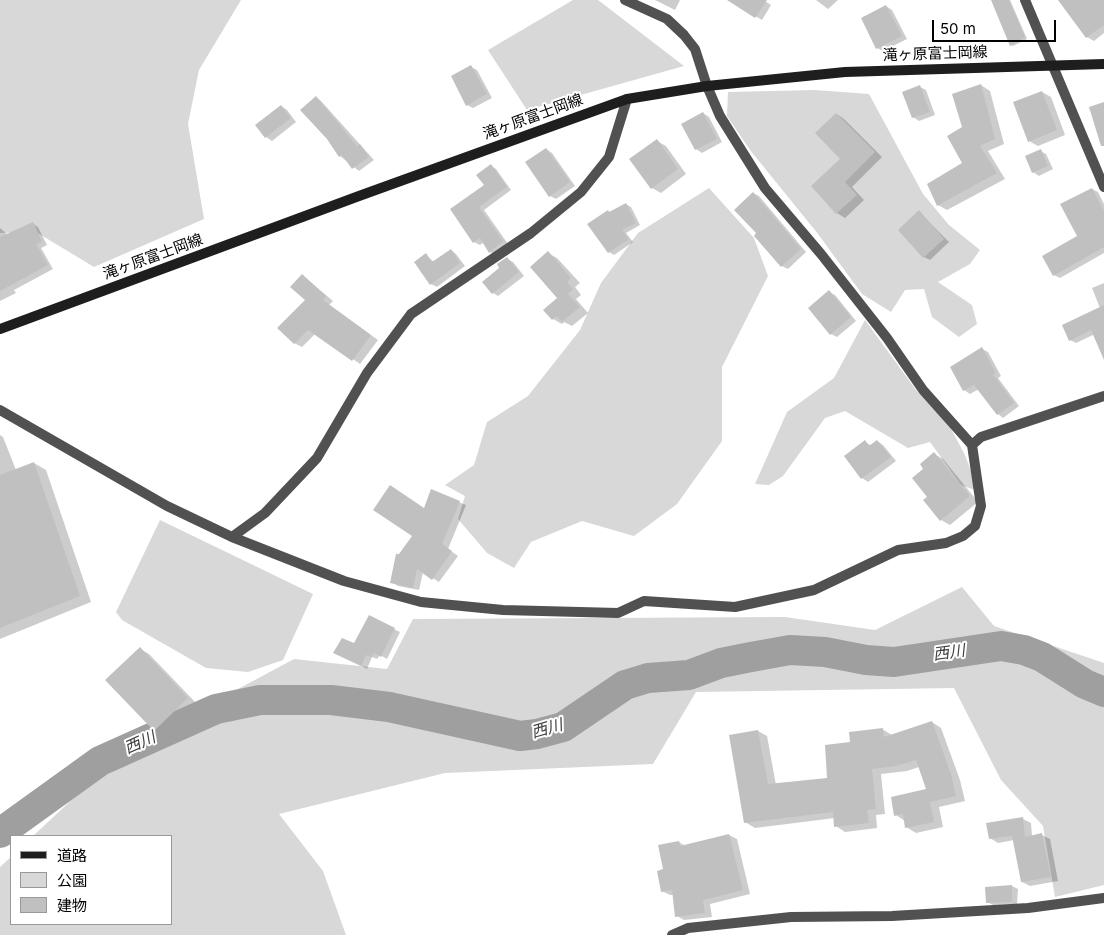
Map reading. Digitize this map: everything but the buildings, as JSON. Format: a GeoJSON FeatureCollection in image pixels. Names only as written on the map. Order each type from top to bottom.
{"type":"FeatureCollection","features":[{"type":"Feature","properties":{"kind":"main road","name":"滝ヶ原富士岡線"},"geometry":{"type":"LineString","coordinates":[[0,329],[368,192],[627,100],[707,86],[845,72],[1104,64]]}},
{"type":"Feature","properties":{"kind":"street"},"geometry":{"type":"LineString","coordinates":[[0,410],[167,506],[232,538],[344,581],[421,602],[503,610],[568,613],[618,613],[644,601],[735,607],[814,590],[898,550],[946,543],[963,536],[975,526],[981,506],[972,445],[923,390],[887,338],[765,188],[720,116],[694,49],[684,35],[667,18],[625,0]]}},
{"type":"Feature","properties":{"kind":"street"},"geometry":{"type":"LineString","coordinates":[[1025,0],[1104,187]]}},
{"type":"Feature","properties":{"kind":"street"},"geometry":{"type":"LineString","coordinates":[[232,538],[265,514],[317,458],[367,373],[411,314],[531,233],[581,192],[609,158],[627,100]]}},
{"type":"Feature","properties":{"kind":"street"},"geometry":{"type":"LineString","coordinates":[[972,445],[982,437],[1104,396]]}},
{"type":"Feature","properties":{"kind":"street"},"geometry":{"type":"LineString","coordinates":[[672,935],[688,928],[791,917],[940,913],[1028,908],[1104,898]]}},
{"type":"Feature","properties":{"kind":"green space"},"geometry":{"type":"Polygon","coordinates":[[[0,0],[241,0],[199,70],[188,124],[204,219],[94,267],[36,232],[0,233],[0,0]]]}},
{"type":"Feature","properties":{"kind":"green space"},"geometry":{"type":"Polygon","coordinates":[[[573,0],[598,0],[684,66],[527,110],[488,50],[573,0]]]}},
{"type":"Feature","properties":{"kind":"green space"},"geometry":{"type":"Polygon","coordinates":[[[815,90],[869,94],[923,194],[949,225],[980,250],[970,264],[938,282],[972,305],[977,324],[959,337],[932,317],[924,289],[905,290],[891,312],[862,294],[818,234],[750,150],[727,116],[728,92],[815,90]]]}},
{"type":"Feature","properties":{"kind":"green space"},"geometry":{"type":"Polygon","coordinates":[[[709,188],[754,238],[768,276],[722,367],[722,441],[677,504],[634,536],[582,521],[531,542],[514,568],[487,553],[458,519],[465,496],[445,485],[474,465],[487,422],[528,396],[580,330],[601,283],[638,233],[709,188]]]}},
{"type":"Feature","properties":{"kind":"green space"},"geometry":{"type":"Polygon","coordinates":[[[865,320],[916,390],[949,425],[965,455],[974,479],[975,490],[961,485],[930,442],[908,448],[845,411],[825,418],[783,476],[769,485],[755,484],[787,412],[834,378],[865,320]]]}},
{"type":"Feature","properties":{"kind":"green space"},"geometry":{"type":"Polygon","coordinates":[[[160,520],[313,594],[283,660],[248,672],[206,668],[122,620],[116,612],[160,520]]]}},
{"type":"Feature","properties":{"kind":"green space"},"geometry":{"type":"Polygon","coordinates":[[[962,587],[994,626],[1104,663],[1104,885],[1055,897],[1043,826],[1001,780],[954,688],[696,692],[653,764],[445,773],[279,814],[323,871],[346,935],[0,935],[0,867],[10,858],[10,925],[172,925],[172,835],[34,835],[126,749],[294,659],[387,669],[413,619],[785,617],[875,630],[962,587]]]}},
{"type":"Feature","properties":{"kind":"waterway","name":"西川"},"geometry":{"type":"LineString","coordinates":[[0,833],[100,761],[216,709],[260,700],[331,700],[389,707],[520,736],[537,734],[563,727],[625,685],[648,678],[689,675],[721,663],[751,657],[790,650],[825,652],[866,660],[894,662],[1001,646],[1024,650],[1042,657],[1085,684],[1104,692]]}}]}
